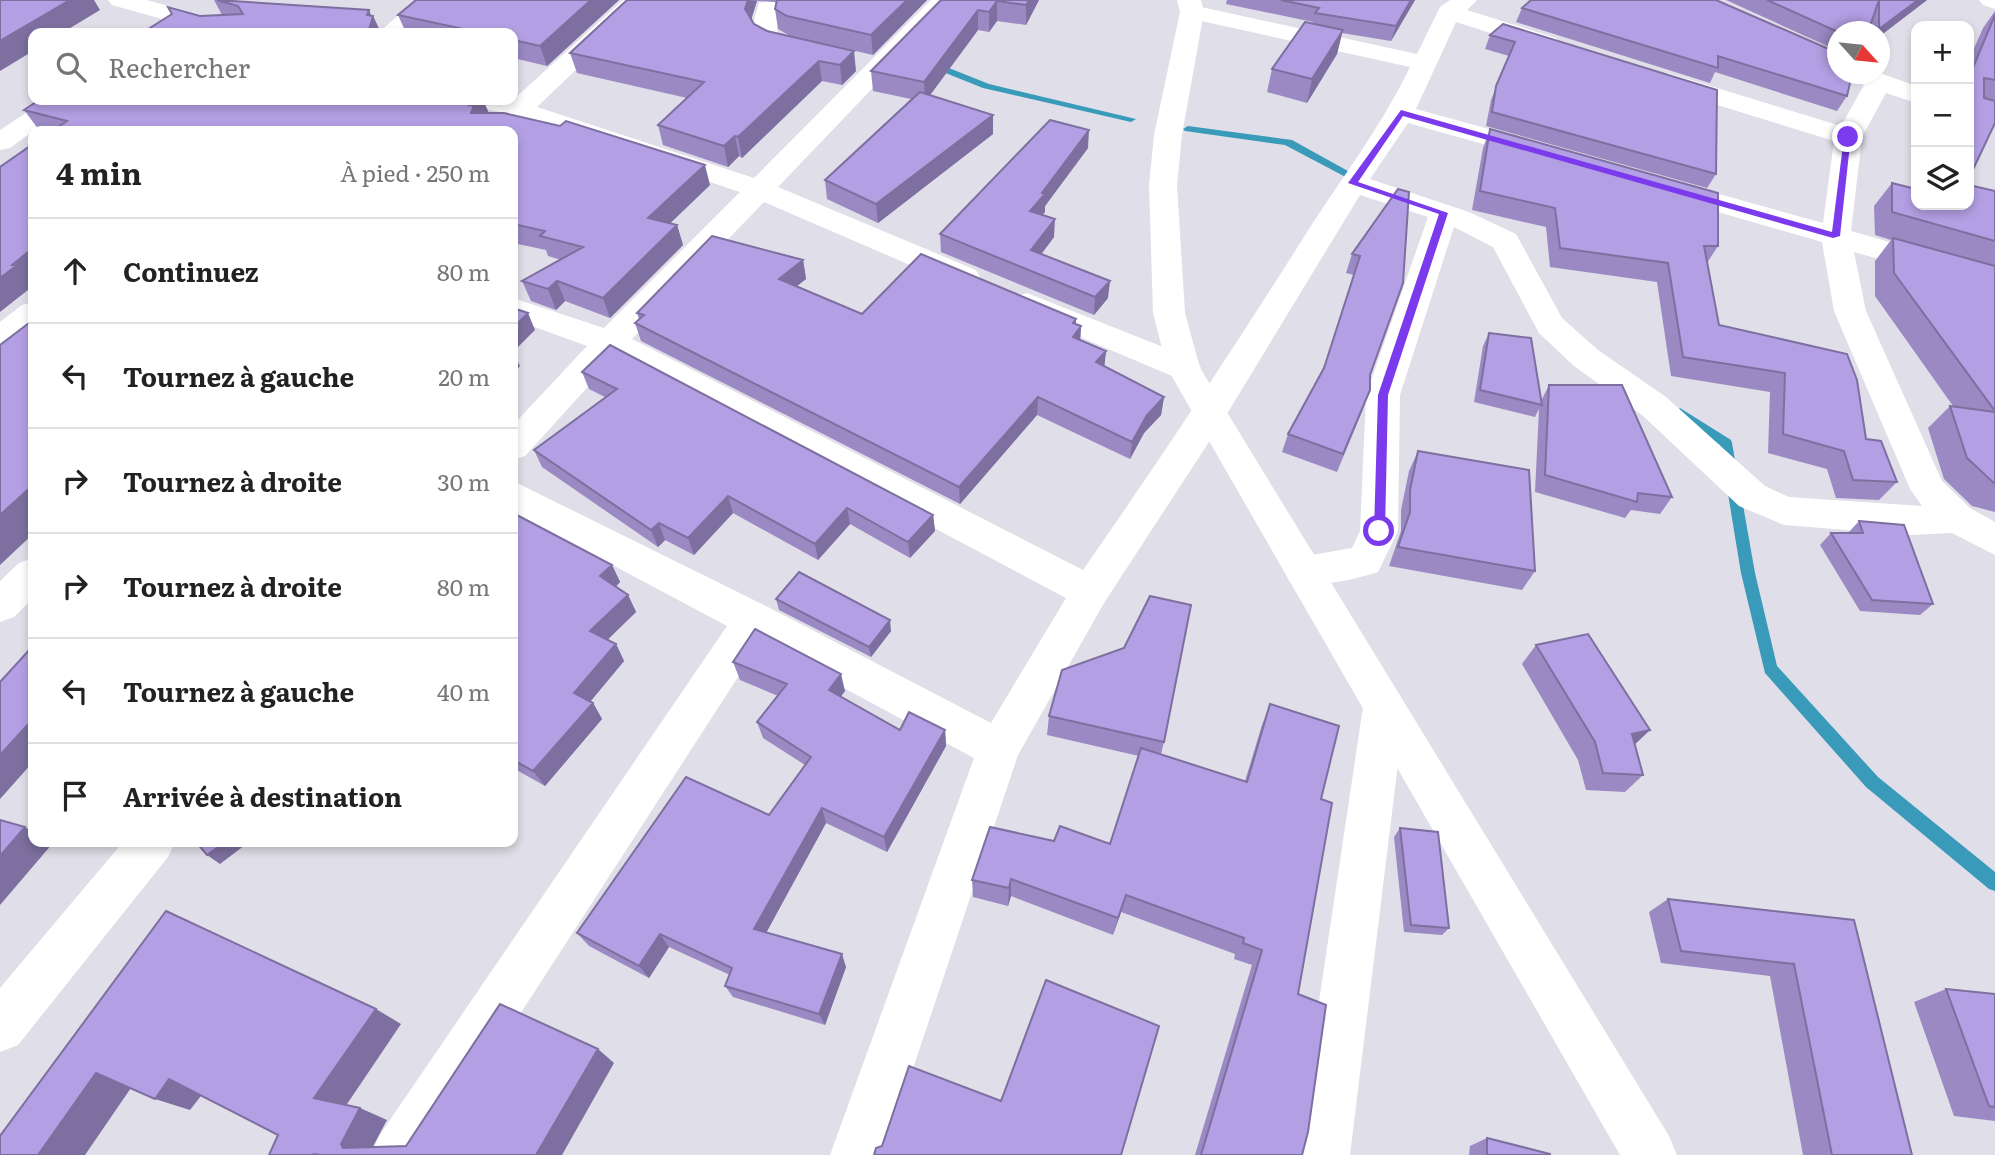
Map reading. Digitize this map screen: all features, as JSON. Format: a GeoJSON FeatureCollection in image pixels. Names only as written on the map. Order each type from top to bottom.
{"type":"FeatureCollection","features":[{"type":"Feature","properties":{"kind":"street"},"geometry":{"type":"LineString","coordinates":[[121,0],[222,28]]}},
{"type":"Feature","properties":{"kind":"street"},"geometry":{"type":"LineString","coordinates":[[168,28],[210,0]]}},
{"type":"Feature","properties":{"kind":"street"},"geometry":{"type":"LineString","coordinates":[[396,28],[431,0]]}},
{"type":"Feature","properties":{"kind":"street"},"geometry":{"type":"LineString","coordinates":[[500,126],[637,0]]}},
{"type":"Feature","properties":{"kind":"street"},"geometry":{"type":"LineString","coordinates":[[518,442],[610,342],[758,190],[867,64],[945,0]]}},
{"type":"Feature","properties":{"kind":"street"},"geometry":{"type":"LineString","coordinates":[[1426,63],[1189,3],[1168,135],[1163,185],[1169,313],[1184,368],[1650,1155]]}},
{"type":"Feature","properties":{"kind":"street"},"geometry":{"type":"LineString","coordinates":[[857,1155],[999,749],[1090,592],[1210,413],[1353,183],[1401,113],[1457,6],[1568,49]]}},
{"type":"Feature","properties":{"kind":"street"},"geometry":{"type":"LineString","coordinates":[[768,8],[763,30],[768,37],[780,43],[829,55]]}},
{"type":"Feature","properties":{"kind":"street"},"geometry":{"type":"LineString","coordinates":[[1648,74],[1848,137]]}},
{"type":"Feature","properties":{"kind":"street"},"geometry":{"type":"LineString","coordinates":[[1866,84],[1848,137],[1836,236],[1850,311],[1928,489],[1957,519],[1995,540]]}},
{"type":"Feature","properties":{"kind":"street"},"geometry":{"type":"LineString","coordinates":[[1885,84],[1911,93]]}},
{"type":"Feature","properties":{"kind":"street"},"geometry":{"type":"LineString","coordinates":[[12,135],[56,105]]}},
{"type":"Feature","properties":{"kind":"street"},"geometry":{"type":"LineString","coordinates":[[503,105],[758,190],[1184,368]]}},
{"type":"Feature","properties":{"kind":"street"},"geometry":{"type":"LineString","coordinates":[[1401,113],[1559,158]]}},
{"type":"Feature","properties":{"kind":"street"},"geometry":{"type":"LineString","coordinates":[[1638,180],[1995,282]]}},
{"type":"Feature","properties":{"kind":"street"},"geometry":{"type":"LineString","coordinates":[[1353,183],[1444,213],[1505,241],[1550,325],[1586,358],[1654,406],[1752,496],[1784,511],[1909,521],[1957,519]]}},
{"type":"Feature","properties":{"kind":"street"},"geometry":{"type":"LineString","coordinates":[[1303,570],[1365,561],[1379,531],[1383,395],[1444,213]]}},
{"type":"Feature","properties":{"kind":"street"},"geometry":{"type":"LineString","coordinates":[[518,309],[610,342],[1090,592]]}},
{"type":"Feature","properties":{"kind":"street"},"geometry":{"type":"LineString","coordinates":[[0,339],[28,317]]}},
{"type":"Feature","properties":{"kind":"street"},"geometry":{"type":"LineString","coordinates":[[518,498],[999,749]]}},
{"type":"Feature","properties":{"kind":"street"},"geometry":{"type":"LineString","coordinates":[[0,606],[28,579]]}},
{"type":"Feature","properties":{"kind":"street"},"geometry":{"type":"LineString","coordinates":[[398,1155],[754,620]]}},
{"type":"Feature","properties":{"kind":"street"},"geometry":{"type":"LineString","coordinates":[[1323,1155],[1384,707]]}},
{"type":"Feature","properties":{"kind":"street"},"geometry":{"type":"LineString","coordinates":[[0,1027],[148,847]]}},
{"type":"Feature","properties":{"kind":"building"},"geometry":{"type":"Polygon","coordinates":[[[0,0],[70,0],[0,41],[0,0]]]}},
{"type":"Feature","properties":{"kind":"building"},"geometry":{"type":"Polygon","coordinates":[[[217,0],[369,10],[367,15],[373,16],[369,28],[150,28],[172,14],[168,7],[200,16],[243,14],[238,6],[217,0]]]}},
{"type":"Feature","properties":{"kind":"building"},"geometry":{"type":"Polygon","coordinates":[[[416,0],[591,0],[540,46],[518,41],[518,28],[459,28],[398,15],[416,0]]]}},
{"type":"Feature","properties":{"kind":"building"},"geometry":{"type":"Polygon","coordinates":[[[627,0],[748,0],[745,9],[754,24],[767,31],[854,51],[840,65],[819,61],[738,137],[735,136],[724,146],[658,125],[704,82],[570,53],[627,0]]]}},
{"type":"Feature","properties":{"kind":"building"},"geometry":{"type":"Polygon","coordinates":[[[777,0],[907,0],[871,35],[787,16],[775,9],[777,0]]]}},
{"type":"Feature","properties":{"kind":"building"},"geometry":{"type":"Polygon","coordinates":[[[941,0],[1029,0],[1026,5],[997,1],[989,12],[978,10],[924,82],[871,71],[941,0]]]}},
{"type":"Feature","properties":{"kind":"building"},"geometry":{"type":"Polygon","coordinates":[[[1281,0],[1411,0],[1396,26],[1315,13],[1319,8],[1281,0]]]}},
{"type":"Feature","properties":{"kind":"building"},"geometry":{"type":"Polygon","coordinates":[[[1531,0],[1716,0],[1827,48],[1827,84],[1850,84],[1847,96],[1718,56],[1718,68],[1522,8],[1531,0]]]}},
{"type":"Feature","properties":{"kind":"building"},"geometry":{"type":"Polygon","coordinates":[[[1767,0],[1879,0],[1872,21],[1827,21],[1827,27],[1767,0]]]}},
{"type":"Feature","properties":{"kind":"building"},"geometry":{"type":"Polygon","coordinates":[[[1879,0],[1918,0],[1890,21],[1879,21],[1879,0]]]}},
{"type":"Feature","properties":{"kind":"building"},"geometry":{"type":"Polygon","coordinates":[[[1995,15],[1995,80],[1984,78],[1984,98],[1995,101],[1995,123],[1974,167],[1974,84],[1974,65],[1995,15]]]}},
{"type":"Feature","properties":{"kind":"building"},"geometry":{"type":"Polygon","coordinates":[[[1305,22],[1343,30],[1312,79],[1272,69],[1305,22]]]}},
{"type":"Feature","properties":{"kind":"building"},"geometry":{"type":"Polygon","coordinates":[[[1503,24],[1717,90],[1716,174],[1492,112],[1496,86],[1515,42],[1490,35],[1503,24]]]}},
{"type":"Feature","properties":{"kind":"building"},"geometry":{"type":"Polygon","coordinates":[[[920,92],[993,115],[876,204],[825,180],[920,92]]]}},
{"type":"Feature","properties":{"kind":"building"},"geometry":{"type":"Polygon","coordinates":[[[32,105],[469,105],[474,106],[471,113],[504,113],[560,126],[566,121],[705,165],[648,218],[677,225],[603,298],[557,281],[548,289],[522,281],[583,247],[540,236],[545,231],[518,225],[518,126],[60,126],[67,121],[24,110],[32,105]]]}},
{"type":"Feature","properties":{"kind":"building"},"geometry":{"type":"Polygon","coordinates":[[[1050,120],[1089,130],[1042,193],[1045,194],[1030,211],[1055,219],[1031,250],[1110,281],[1095,297],[940,234],[1050,120]]]}},
{"type":"Feature","properties":{"kind":"building"},"geometry":{"type":"Polygon","coordinates":[[[1490,129],[1718,193],[1718,246],[1704,246],[1719,325],[1847,354],[1857,380],[1866,439],[1881,441],[1897,482],[1853,480],[1844,451],[1783,434],[1785,373],[1683,357],[1668,263],[1560,248],[1555,208],[1480,191],[1490,129]]]}},
{"type":"Feature","properties":{"kind":"building"},"geometry":{"type":"Polygon","coordinates":[[[28,147],[28,252],[0,278],[0,167],[28,147]]]}},
{"type":"Feature","properties":{"kind":"building"},"geometry":{"type":"Polygon","coordinates":[[[1892,183],[1911,188],[1911,210],[1974,210],[1974,186],[1995,191],[1995,241],[1892,212],[1892,183]]]}},
{"type":"Feature","properties":{"kind":"building"},"geometry":{"type":"Polygon","coordinates":[[[1398,189],[1409,192],[1403,283],[1370,375],[1370,390],[1343,454],[1288,434],[1324,368],[1360,256],[1352,254],[1398,189]]]}},
{"type":"Feature","properties":{"kind":"building"},"geometry":{"type":"Polygon","coordinates":[[[712,236],[803,260],[779,279],[862,314],[921,254],[1076,319],[1073,323],[1081,326],[1073,337],[1106,351],[1096,362],[1164,397],[1147,415],[1132,442],[1038,397],[959,487],[635,323],[644,315],[637,313],[712,236]]]}},
{"type":"Feature","properties":{"kind":"building"},"geometry":{"type":"Polygon","coordinates":[[[1893,238],[1995,266],[1995,411],[1894,273],[1893,238]]]}},
{"type":"Feature","properties":{"kind":"building"},"geometry":{"type":"Polygon","coordinates":[[[518,310],[528,313],[518,323],[518,310]]]}},
{"type":"Feature","properties":{"kind":"building"},"geometry":{"type":"Polygon","coordinates":[[[28,324],[28,490],[0,515],[0,345],[28,324]]]}},
{"type":"Feature","properties":{"kind":"building"},"geometry":{"type":"Polygon","coordinates":[[[1489,333],[1531,338],[1542,405],[1480,390],[1489,333]]]}},
{"type":"Feature","properties":{"kind":"building"},"geometry":{"type":"Polygon","coordinates":[[[610,345],[933,515],[908,542],[847,508],[815,544],[728,496],[688,538],[659,523],[651,530],[534,450],[617,389],[582,372],[610,345]]]}},
{"type":"Feature","properties":{"kind":"building"},"geometry":{"type":"Polygon","coordinates":[[[1549,385],[1622,385],[1672,497],[1638,493],[1637,502],[1545,475],[1549,385]]]}},
{"type":"Feature","properties":{"kind":"building"},"geometry":{"type":"Polygon","coordinates":[[[1950,406],[1995,412],[1995,484],[1967,458],[1950,406]]]}},
{"type":"Feature","properties":{"kind":"building"},"geometry":{"type":"Polygon","coordinates":[[[1418,451],[1529,470],[1535,571],[1398,547],[1410,512],[1410,490],[1418,451]]]}},
{"type":"Feature","properties":{"kind":"building"},"geometry":{"type":"Polygon","coordinates":[[[518,516],[612,565],[600,576],[628,595],[590,631],[616,644],[574,693],[593,703],[533,771],[518,763],[518,516]]]}},
{"type":"Feature","properties":{"kind":"building"},"geometry":{"type":"Polygon","coordinates":[[[1859,521],[1904,525],[1933,604],[1872,600],[1831,533],[1863,533],[1859,521]]]}},
{"type":"Feature","properties":{"kind":"building"},"geometry":{"type":"Polygon","coordinates":[[[799,572],[890,620],[869,647],[776,599],[799,572]]]}},
{"type":"Feature","properties":{"kind":"building"},"geometry":{"type":"Polygon","coordinates":[[[1150,596],[1191,605],[1164,742],[1049,716],[1062,670],[1124,648],[1150,596]]]}},
{"type":"Feature","properties":{"kind":"building"},"geometry":{"type":"Polygon","coordinates":[[[755,629],[841,674],[829,690],[900,730],[909,712],[945,730],[884,837],[822,808],[754,929],[842,954],[819,1014],[725,986],[732,968],[660,934],[639,966],[577,933],[686,777],[769,815],[811,757],[757,722],[787,684],[733,662],[755,629]]]}},
{"type":"Feature","properties":{"kind":"building"},"geometry":{"type":"Polygon","coordinates":[[[1588,634],[1650,730],[1632,734],[1643,775],[1603,773],[1595,742],[1536,645],[1588,634]]]}},
{"type":"Feature","properties":{"kind":"building"},"geometry":{"type":"Polygon","coordinates":[[[28,651],[28,724],[0,755],[0,682],[28,651]]]}},
{"type":"Feature","properties":{"kind":"building"},"geometry":{"type":"Polygon","coordinates":[[[1270,704],[1339,726],[1321,799],[1332,803],[1298,994],[1326,1005],[1308,1132],[1302,1155],[1201,1155],[1262,950],[1243,943],[1244,938],[1126,895],[1118,918],[1011,879],[1009,888],[972,880],[990,827],[1054,841],[1060,826],[1110,844],[1141,748],[1247,782],[1270,704]]]}},
{"type":"Feature","properties":{"kind":"building"},"geometry":{"type":"Polygon","coordinates":[[[0,820],[25,827],[0,856],[0,820]]]}},
{"type":"Feature","properties":{"kind":"building"},"geometry":{"type":"Polygon","coordinates":[[[1400,828],[1438,832],[1449,928],[1411,925],[1400,828]]]}},
{"type":"Feature","properties":{"kind":"building"},"geometry":{"type":"Polygon","coordinates":[[[200,847],[218,847],[207,855],[200,847]]]}},
{"type":"Feature","properties":{"kind":"building"},"geometry":{"type":"Polygon","coordinates":[[[1668,899],[1854,920],[1912,1155],[1832,1155],[1794,964],[1681,951],[1668,899]]]}},
{"type":"Feature","properties":{"kind":"building"},"geometry":{"type":"Polygon","coordinates":[[[166,911],[376,1009],[314,1098],[360,1108],[341,1144],[343,1148],[406,1146],[500,1004],[598,1049],[536,1155],[269,1155],[278,1135],[169,1079],[155,1099],[96,1073],[38,1155],[0,1155],[0,1136],[166,911]]]}},
{"type":"Feature","properties":{"kind":"building"},"geometry":{"type":"Polygon","coordinates":[[[1046,980],[1159,1026],[1121,1155],[874,1155],[876,1148],[882,1146],[909,1066],[1001,1101],[1046,980]]]}},
{"type":"Feature","properties":{"kind":"building"},"geometry":{"type":"Polygon","coordinates":[[[1946,989],[1995,994],[1995,1107],[1989,1106],[1946,989]]]}},
{"type":"Feature","properties":{"kind":"building"},"geometry":{"type":"Polygon","coordinates":[[[1487,1138],[1550,1154],[1550,1155],[1487,1155],[1487,1138]]]}},
{"type":"Feature","properties":{"kind":"waterway"},"geometry":{"type":"LineString","coordinates":[[931,64],[986,86],[1131,119]]}},
{"type":"Feature","properties":{"kind":"waterway"},"geometry":{"type":"LineString","coordinates":[[1188,129],[1288,142],[1361,181]]}},
{"type":"Feature","properties":{"kind":"waterway"},"geometry":{"type":"LineString","coordinates":[[1680,413],[1726,443],[1748,573],[1770,669],[1872,782],[1995,883]]}},
{"type":"Feature","properties":{"kind":"route"},"geometry":{"type":"LineString","coordinates":[[1379,531],[1383,395],[1444,213],[1353,183],[1401,113],[1836,236],[1848,137]]}}]}
